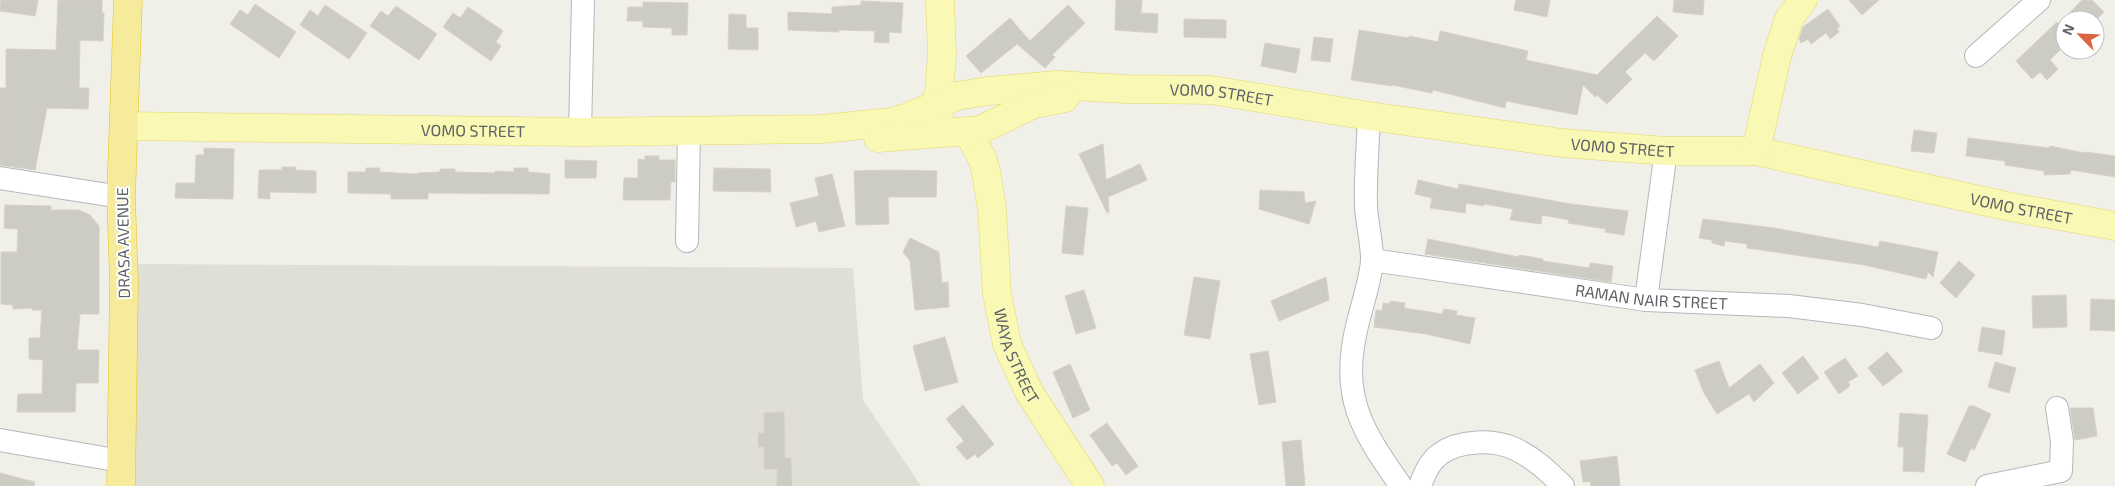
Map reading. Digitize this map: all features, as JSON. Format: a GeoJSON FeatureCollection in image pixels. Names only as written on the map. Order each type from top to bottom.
{"type":"FeatureCollection","features":[{"type":"Feature","properties":{"kind":"highway","name":"DRASA AVENUE"},"geometry":{"type":"LineString","coordinates":[[121,474],[124,282],[121,197],[128,0]]}},
{"type":"Feature","properties":{"kind":"main road"},"geometry":{"type":"LineString","coordinates":[[1756,150],[1777,56],[1789,19],[1803,0]]}},
{"type":"Feature","properties":{"kind":"main road"},"geometry":{"type":"LineString","coordinates":[[941,10],[953,71],[956,77],[985,92],[1001,104],[1004,119]]}},
{"type":"Feature","properties":{"kind":"main road"},"geometry":{"type":"LineString","coordinates":[[938,104],[942,77],[941,10]]}},
{"type":"Feature","properties":{"kind":"main road","name":"VOMO STREET"},"geometry":{"type":"LineString","coordinates":[[124,126],[580,132],[822,129],[892,122],[957,96],[985,92],[1057,85],[1084,85],[1126,89],[1210,90],[1369,116],[1562,143],[1666,151],[1756,150],[2011,207],[2115,226]]}},
{"type":"Feature","properties":{"kind":"main road","name":"VOMO STREET"},"geometry":{"type":"LineString","coordinates":[[822,129],[854,136],[879,138],[958,133],[988,127],[1037,103],[1126,89]]}},
{"type":"Feature","properties":{"kind":"main road","name":"WAYA STREET"},"geometry":{"type":"LineString","coordinates":[[938,104],[940,122],[958,133],[983,160],[992,209],[997,294],[1006,344],[1029,392],[1090,486]]}},
{"type":"Feature","properties":{"kind":"main road","name":"WAYA STREET"},"geometry":{"type":"LineString","coordinates":[[992,209],[1004,119]]}},
{"type":"Feature","properties":{"kind":"street"},"geometry":{"type":"LineString","coordinates":[[580,132],[583,0]]}},
{"type":"Feature","properties":{"kind":"street"},"geometry":{"type":"LineString","coordinates":[[1976,56],[2039,0]]}},
{"type":"Feature","properties":{"kind":"street"},"geometry":{"type":"LineString","coordinates":[[1369,116],[1366,206],[1372,260],[1354,334],[1350,368],[1352,395],[1358,416],[1375,449],[1401,486]]}},
{"type":"Feature","properties":{"kind":"street"},"geometry":{"type":"LineString","coordinates":[[687,241],[689,130]]}},
{"type":"Feature","properties":{"kind":"street"},"geometry":{"type":"LineString","coordinates":[[1646,300],[1666,151]]}},
{"type":"Feature","properties":{"kind":"street"},"geometry":{"type":"LineString","coordinates":[[0,178],[121,197]]}},
{"type":"Feature","properties":{"kind":"street","name":"RAMAN NAIR STREET"},"geometry":{"type":"LineString","coordinates":[[1372,260],[1646,300],[1789,306],[1862,315],[1931,328]]}},
{"type":"Feature","properties":{"kind":"street"},"geometry":{"type":"LineString","coordinates":[[1987,486],[2061,471],[2062,441],[2057,408]]}},
{"type":"Feature","properties":{"kind":"street"},"geometry":{"type":"LineString","coordinates":[[0,440],[121,474]]}},
{"type":"Feature","properties":{"kind":"street"},"geometry":{"type":"LineString","coordinates":[[1420,486],[1431,463],[1440,454],[1455,447],[1487,443],[1513,448],[1529,456],[1563,486]]}},
{"type":"Feature","properties":{"kind":"shaded area"},"geometry":{"type":"Polygon","coordinates":[[[134,264],[853,268],[863,400],[921,486],[127,486],[134,264]]]}},
{"type":"Feature","properties":{"kind":"building"},"geometry":{"type":"Polygon","coordinates":[[[1,0],[38,0],[35,16],[0,11],[1,0]]]}},
{"type":"Feature","properties":{"kind":"building"},"geometry":{"type":"Polygon","coordinates":[[[58,0],[102,0],[102,13],[104,13],[103,41],[80,40],[79,88],[89,88],[88,109],[47,108],[35,170],[0,165],[0,88],[6,88],[6,49],[56,50],[58,0]]]}},
{"type":"Feature","properties":{"kind":"building"},"geometry":{"type":"Polygon","coordinates":[[[1116,0],[1142,0],[1141,13],[1158,14],[1157,33],[1115,30],[1116,0]]]}},
{"type":"Feature","properties":{"kind":"building"},"geometry":{"type":"Polygon","coordinates":[[[1516,0],[1550,0],[1547,17],[1514,10],[1516,0]]]}},
{"type":"Feature","properties":{"kind":"building"},"geometry":{"type":"Polygon","coordinates":[[[1674,0],[1704,0],[1703,15],[1673,12],[1674,0]]]}},
{"type":"Feature","properties":{"kind":"building"},"geometry":{"type":"Polygon","coordinates":[[[1849,0],[1879,0],[1862,15],[1849,0]]]}},
{"type":"Feature","properties":{"kind":"building"},"geometry":{"type":"Polygon","coordinates":[[[2082,0],[2092,0],[2102,10],[2072,10],[2082,0]]]}},
{"type":"Feature","properties":{"kind":"building"},"geometry":{"type":"Polygon","coordinates":[[[861,1],[903,3],[901,33],[889,32],[889,43],[874,42],[875,31],[788,30],[788,12],[832,14],[832,7],[861,5],[861,1]]]}},
{"type":"Feature","properties":{"kind":"building"},"geometry":{"type":"Polygon","coordinates":[[[643,2],[688,3],[687,35],[672,35],[672,28],[643,27],[643,21],[627,21],[628,7],[643,7],[643,2]]]}},
{"type":"Feature","properties":{"kind":"building"},"geometry":{"type":"Polygon","coordinates":[[[255,4],[296,32],[279,58],[230,24],[240,10],[248,15],[255,4]]]}},
{"type":"Feature","properties":{"kind":"building"},"geometry":{"type":"Polygon","coordinates":[[[325,5],[367,33],[349,59],[300,25],[310,10],[318,16],[325,5]]]}},
{"type":"Feature","properties":{"kind":"building"},"geometry":{"type":"Polygon","coordinates":[[[1068,5],[1085,23],[1052,55],[1055,57],[1045,68],[1017,44],[981,73],[966,56],[1010,18],[1030,41],[1068,5]]]}},
{"type":"Feature","properties":{"kind":"building"},"geometry":{"type":"Polygon","coordinates":[[[396,6],[437,34],[419,60],[370,26],[381,11],[388,16],[396,6]]]}},
{"type":"Feature","properties":{"kind":"building"},"geometry":{"type":"Polygon","coordinates":[[[468,7],[503,31],[496,42],[501,46],[491,61],[443,27],[453,13],[460,18],[468,7]]]}},
{"type":"Feature","properties":{"kind":"building"},"geometry":{"type":"Polygon","coordinates":[[[1828,9],[1840,26],[1837,28],[1839,32],[1830,39],[1826,33],[1811,44],[1808,39],[1801,43],[1799,39],[1803,27],[1828,9]]]}},
{"type":"Feature","properties":{"kind":"building"},"geometry":{"type":"Polygon","coordinates":[[[729,14],[746,15],[746,28],[758,28],[758,50],[728,49],[729,14]]]}},
{"type":"Feature","properties":{"kind":"building"},"geometry":{"type":"Polygon","coordinates":[[[1657,16],[1678,36],[1654,61],[1645,53],[1625,72],[1632,79],[1607,104],[1597,95],[1595,97],[1583,85],[1577,115],[1506,101],[1505,108],[1433,90],[1432,93],[1392,85],[1351,80],[1359,30],[1409,38],[1409,36],[1438,42],[1440,31],[1528,51],[1526,60],[1597,75],[1657,16]]]}},
{"type":"Feature","properties":{"kind":"building"},"geometry":{"type":"Polygon","coordinates":[[[1184,19],[1226,20],[1226,38],[1184,37],[1184,19]]]}},
{"type":"Feature","properties":{"kind":"building"},"geometry":{"type":"Polygon","coordinates":[[[2055,24],[2055,55],[2050,60],[2058,69],[2047,80],[2040,72],[2032,79],[2016,61],[2055,24]]]}},
{"type":"Feature","properties":{"kind":"building"},"geometry":{"type":"Polygon","coordinates":[[[1314,37],[1333,39],[1330,62],[1311,60],[1314,37]]]}},
{"type":"Feature","properties":{"kind":"building"},"geometry":{"type":"Polygon","coordinates":[[[1265,43],[1300,49],[1296,73],[1261,66],[1265,43]]]}},
{"type":"Feature","properties":{"kind":"building"},"geometry":{"type":"Polygon","coordinates":[[[1914,130],[1937,133],[1934,153],[1911,151],[1914,130]]]}},
{"type":"Feature","properties":{"kind":"building"},"geometry":{"type":"Polygon","coordinates":[[[1968,138],[2049,148],[2050,146],[2084,153],[2115,156],[2115,177],[2071,170],[2070,174],[2044,175],[2044,171],[2005,165],[2005,161],[1966,156],[1968,138]]]}},
{"type":"Feature","properties":{"kind":"building"},"geometry":{"type":"Polygon","coordinates":[[[1103,144],[1106,180],[1140,164],[1147,180],[1108,197],[1109,212],[1107,213],[1079,154],[1103,144]]]}},
{"type":"Feature","properties":{"kind":"building"},"geometry":{"type":"Polygon","coordinates":[[[204,148],[234,149],[233,199],[175,198],[176,183],[195,183],[196,155],[204,155],[204,148]]]}},
{"type":"Feature","properties":{"kind":"building"},"geometry":{"type":"Polygon","coordinates":[[[645,156],[659,156],[659,160],[675,160],[675,182],[671,182],[670,200],[623,200],[624,178],[638,178],[638,159],[645,160],[645,156]]]}},
{"type":"Feature","properties":{"kind":"building"},"geometry":{"type":"Polygon","coordinates":[[[565,160],[597,161],[596,178],[565,178],[565,160]]]}},
{"type":"Feature","properties":{"kind":"building"},"geometry":{"type":"Polygon","coordinates":[[[282,167],[296,167],[295,170],[316,171],[316,193],[270,192],[270,199],[258,198],[259,170],[282,170],[282,167]]]}},
{"type":"Feature","properties":{"kind":"building"},"geometry":{"type":"Polygon","coordinates":[[[366,168],[380,168],[379,172],[417,174],[440,172],[440,169],[455,169],[455,172],[495,173],[495,171],[514,172],[514,168],[528,168],[528,172],[550,174],[549,194],[428,193],[428,199],[391,199],[391,194],[348,193],[348,172],[366,172],[366,168]]]}},
{"type":"Feature","properties":{"kind":"building"},"geometry":{"type":"Polygon","coordinates":[[[714,168],[770,169],[771,192],[713,191],[714,168]]]}},
{"type":"Feature","properties":{"kind":"building"},"geometry":{"type":"Polygon","coordinates":[[[854,171],[937,171],[936,197],[888,197],[889,224],[856,225],[854,171]]]}},
{"type":"Feature","properties":{"kind":"building"},"geometry":{"type":"Polygon","coordinates":[[[832,174],[845,226],[819,232],[816,221],[796,227],[790,203],[819,196],[815,178],[832,174]]]}},
{"type":"Feature","properties":{"kind":"building"},"geometry":{"type":"Polygon","coordinates":[[[1418,180],[1458,189],[1459,184],[1571,204],[1628,211],[1624,235],[1605,232],[1606,229],[1568,223],[1569,220],[1542,215],[1541,224],[1510,220],[1513,209],[1484,204],[1484,206],[1466,203],[1465,213],[1430,208],[1432,198],[1415,194],[1418,180]]]}},
{"type":"Feature","properties":{"kind":"building"},"geometry":{"type":"Polygon","coordinates":[[[1260,190],[1304,192],[1305,203],[1316,201],[1309,224],[1259,209],[1260,190]]]}},
{"type":"Feature","properties":{"kind":"building"},"geometry":{"type":"Polygon","coordinates":[[[5,205],[51,206],[51,210],[79,210],[90,215],[99,226],[99,314],[80,314],[77,350],[99,350],[98,383],[76,383],[75,412],[17,412],[18,394],[42,394],[43,360],[29,359],[29,338],[40,338],[42,310],[32,310],[32,308],[13,309],[13,305],[1,304],[1,252],[17,252],[18,229],[4,228],[5,205]]]}},
{"type":"Feature","properties":{"kind":"building"},"geometry":{"type":"Polygon","coordinates":[[[1066,206],[1088,208],[1083,255],[1062,253],[1066,206]]]}},
{"type":"Feature","properties":{"kind":"building"},"geometry":{"type":"Polygon","coordinates":[[[1703,219],[1774,228],[1878,247],[1880,241],[1938,252],[1933,277],[1928,272],[1926,279],[1864,265],[1747,248],[1747,244],[1725,241],[1724,246],[1712,243],[1712,240],[1699,238],[1703,219]]]}},
{"type":"Feature","properties":{"kind":"building"},"geometry":{"type":"Polygon","coordinates":[[[910,238],[939,252],[942,283],[948,282],[949,307],[915,310],[910,261],[903,252],[910,238]]]}},
{"type":"Feature","properties":{"kind":"building"},"geometry":{"type":"Polygon","coordinates":[[[1428,239],[1519,257],[1519,255],[1543,259],[1543,261],[1589,268],[1590,263],[1613,266],[1611,282],[1425,254],[1428,239]]]}},
{"type":"Feature","properties":{"kind":"building"},"geometry":{"type":"Polygon","coordinates":[[[1959,261],[1975,275],[1956,298],[1940,283],[1959,261]]]}},
{"type":"Feature","properties":{"kind":"building"},"geometry":{"type":"Polygon","coordinates":[[[1194,277],[1220,281],[1210,339],[1184,335],[1194,277]]]}},
{"type":"Feature","properties":{"kind":"building"},"geometry":{"type":"Polygon","coordinates":[[[1326,277],[1329,300],[1279,321],[1271,301],[1326,277]]]}},
{"type":"Feature","properties":{"kind":"building"},"geometry":{"type":"Polygon","coordinates":[[[1084,290],[1096,328],[1076,334],[1065,296],[1084,290]]]}},
{"type":"Feature","properties":{"kind":"building"},"geometry":{"type":"Polygon","coordinates":[[[2066,295],[2067,327],[2033,328],[2032,296],[2066,295]]]}},
{"type":"Feature","properties":{"kind":"building"},"geometry":{"type":"Polygon","coordinates":[[[2091,299],[2115,300],[2115,331],[2090,330],[2091,299]]]}},
{"type":"Feature","properties":{"kind":"building"},"geometry":{"type":"Polygon","coordinates":[[[1390,301],[1405,303],[1404,308],[1442,314],[1444,309],[1457,311],[1456,315],[1475,318],[1470,344],[1426,334],[1374,327],[1376,310],[1382,311],[1383,303],[1390,304],[1390,301]]]}},
{"type":"Feature","properties":{"kind":"building"},"geometry":{"type":"Polygon","coordinates":[[[1982,327],[2005,331],[2002,355],[1978,351],[1982,327]]]}},
{"type":"Feature","properties":{"kind":"building"},"geometry":{"type":"Polygon","coordinates":[[[945,337],[958,382],[925,391],[913,346],[945,337]]]}},
{"type":"Feature","properties":{"kind":"building"},"geometry":{"type":"Polygon","coordinates":[[[1268,351],[1276,402],[1259,405],[1250,354],[1268,351]]]}},
{"type":"Feature","properties":{"kind":"building"},"geometry":{"type":"Polygon","coordinates":[[[1887,352],[1903,371],[1883,386],[1868,368],[1887,352]]]}},
{"type":"Feature","properties":{"kind":"building"},"geometry":{"type":"Polygon","coordinates":[[[1803,356],[1819,378],[1798,394],[1782,373],[1803,356]]]}},
{"type":"Feature","properties":{"kind":"building"},"geometry":{"type":"Polygon","coordinates":[[[1845,358],[1858,376],[1848,382],[1850,386],[1839,394],[1824,372],[1845,358]]]}},
{"type":"Feature","properties":{"kind":"building"},"geometry":{"type":"Polygon","coordinates":[[[1719,361],[1729,388],[1760,364],[1774,383],[1754,402],[1749,394],[1717,414],[1704,393],[1695,370],[1719,361]]]}},
{"type":"Feature","properties":{"kind":"building"},"geometry":{"type":"Polygon","coordinates":[[[1995,362],[2016,368],[2009,393],[1988,387],[1995,362]]]}},
{"type":"Feature","properties":{"kind":"building"},"geometry":{"type":"Polygon","coordinates":[[[1070,364],[1090,410],[1073,418],[1053,372],[1070,364]]]}},
{"type":"Feature","properties":{"kind":"building"},"geometry":{"type":"Polygon","coordinates":[[[963,405],[994,444],[978,458],[975,454],[967,460],[956,447],[964,441],[946,419],[963,405]]]}},
{"type":"Feature","properties":{"kind":"building"},"geometry":{"type":"Polygon","coordinates":[[[1969,406],[1974,406],[1991,414],[1974,450],[1971,448],[1965,462],[1947,454],[1969,406]]]}},
{"type":"Feature","properties":{"kind":"building"},"geometry":{"type":"Polygon","coordinates":[[[2070,408],[2093,408],[2097,436],[2075,440],[2070,408]]]}},
{"type":"Feature","properties":{"kind":"building"},"geometry":{"type":"Polygon","coordinates":[[[784,412],[785,458],[791,458],[792,486],[777,486],[777,469],[764,469],[764,447],[758,447],[758,433],[764,433],[764,413],[784,412]]]}},
{"type":"Feature","properties":{"kind":"building"},"geometry":{"type":"Polygon","coordinates":[[[1900,413],[1928,415],[1924,472],[1903,471],[1904,447],[1898,447],[1900,413]]]}},
{"type":"Feature","properties":{"kind":"building"},"geometry":{"type":"Polygon","coordinates":[[[1107,423],[1138,466],[1126,475],[1117,463],[1112,466],[1090,435],[1107,423]]]}},
{"type":"Feature","properties":{"kind":"building"},"geometry":{"type":"Polygon","coordinates":[[[1301,440],[1305,486],[1286,486],[1282,442],[1301,440]]]}},
{"type":"Feature","properties":{"kind":"building"},"geometry":{"type":"Polygon","coordinates":[[[1617,456],[1620,486],[1591,486],[1590,481],[1583,482],[1580,461],[1617,456]]]}},
{"type":"Feature","properties":{"kind":"building"},"geometry":{"type":"Polygon","coordinates":[[[0,473],[35,482],[34,486],[0,486],[0,473]]]}}]}
